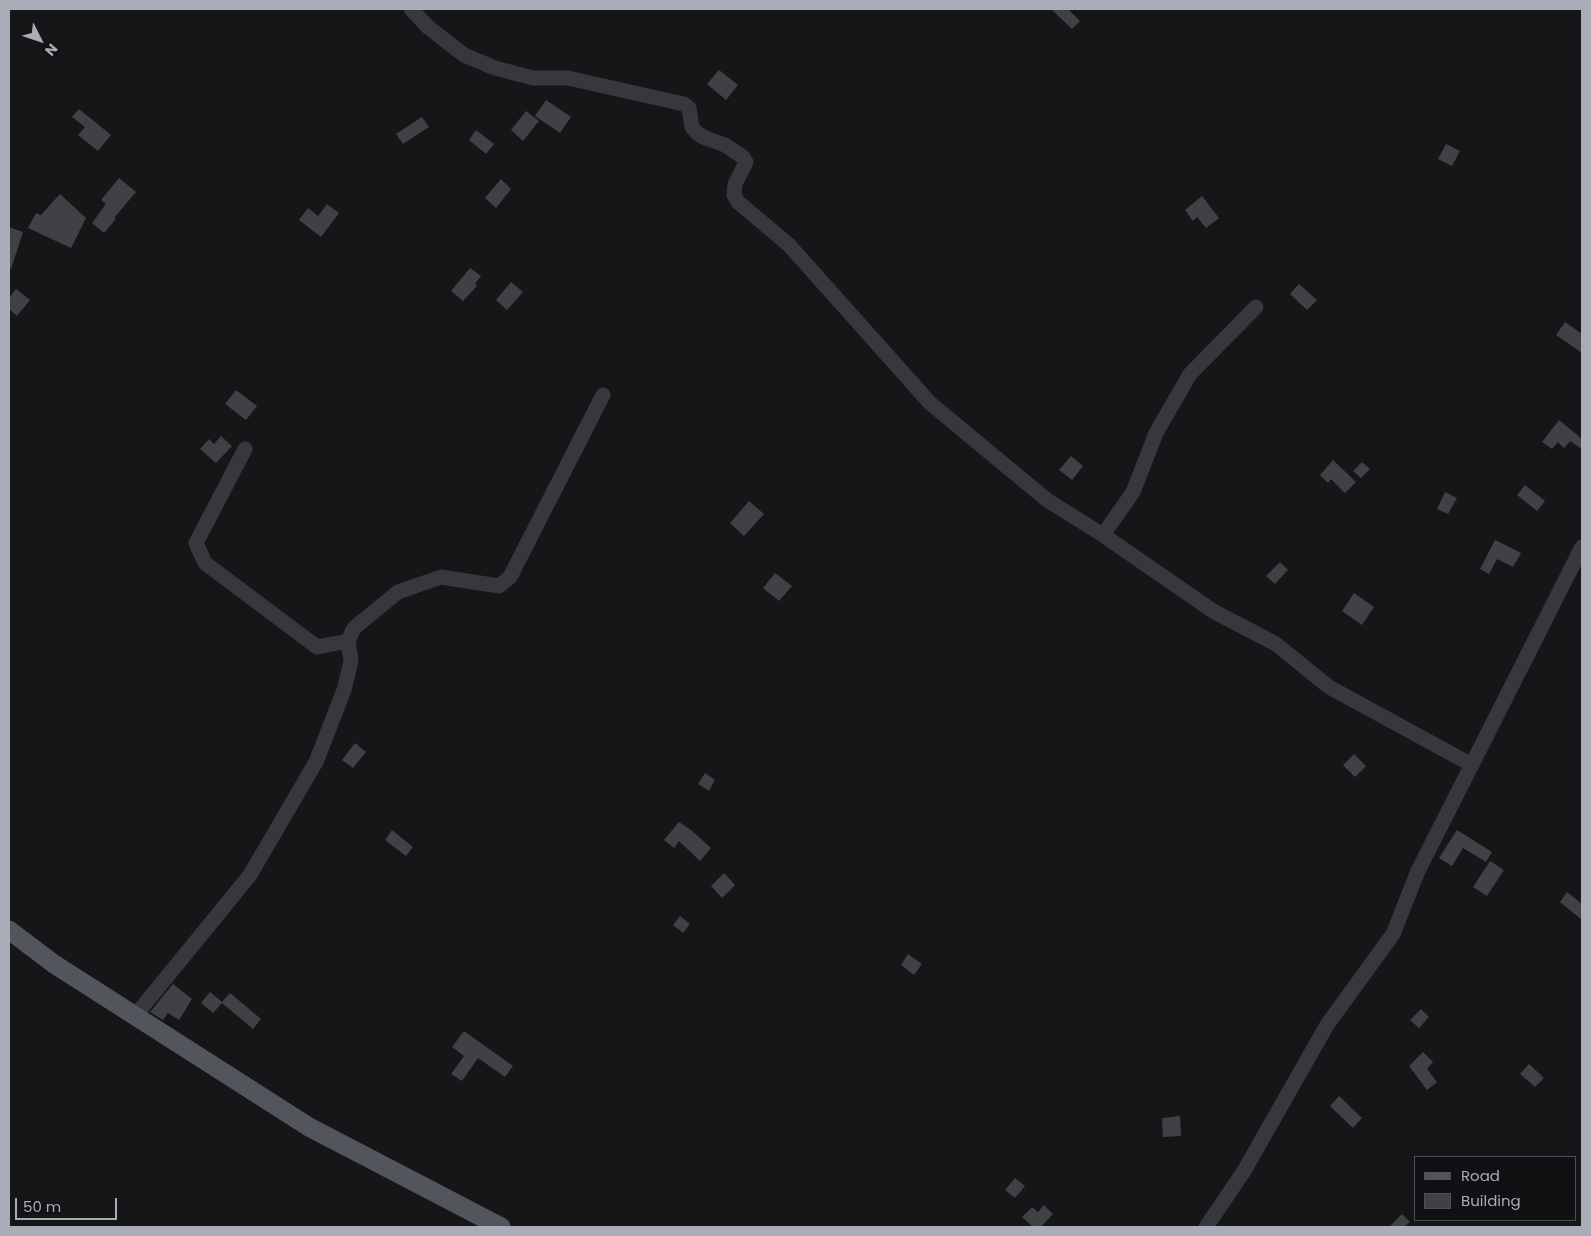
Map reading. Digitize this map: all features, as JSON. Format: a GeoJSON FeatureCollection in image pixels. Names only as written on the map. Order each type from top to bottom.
{"type":"FeatureCollection","features":[{"type":"Feature","properties":{"kind":"main road"},"geometry":{"type":"LineString","coordinates":[[9,930],[54,964],[309,1127],[501,1227]]}},
{"type":"Feature","properties":{"kind":"street"},"geometry":{"type":"LineString","coordinates":[[411,9],[428,27],[464,55],[495,68],[533,78],[568,78],[684,104],[689,108],[692,127],[697,133],[725,145],[746,162],[735,184],[734,195],[738,202],[789,245],[930,403],[1047,500],[1103,535],[1213,611],[1276,644],[1328,687],[1472,765]]}},
{"type":"Feature","properties":{"kind":"street"},"geometry":{"type":"LineString","coordinates":[[1103,535],[1133,492],[1156,433],[1190,374],[1256,307]]}},
{"type":"Feature","properties":{"kind":"street"},"geometry":{"type":"LineString","coordinates":[[135,1016],[250,875],[316,762],[344,690],[352,661],[348,641],[354,628],[398,592],[441,577],[500,586],[510,577],[602,395]]}},
{"type":"Feature","properties":{"kind":"street"},"geometry":{"type":"LineString","coordinates":[[245,449],[196,544],[205,563],[317,647],[348,641]]}},
{"type":"Feature","properties":{"kind":"street"},"geometry":{"type":"LineString","coordinates":[[1206,1227],[1244,1171],[1327,1025],[1393,934],[1418,871],[1582,547]]}},
{"type":"Feature","properties":{"kind":"building"},"geometry":{"type":"Polygon","coordinates":[[[1051,9],[1068,9],[1080,21],[1072,29],[1051,9]]]}},
{"type":"Feature","properties":{"kind":"building"},"geometry":{"type":"Polygon","coordinates":[[[719,70],[738,85],[726,100],[707,84],[719,70]]]}},
{"type":"Feature","properties":{"kind":"building"},"geometry":{"type":"Polygon","coordinates":[[[546,100],[571,117],[560,133],[535,116],[546,100]]]}},
{"type":"Feature","properties":{"kind":"building"},"geometry":{"type":"Polygon","coordinates":[[[79,109],[111,135],[98,151],[78,135],[85,127],[72,117],[79,109]]]}},
{"type":"Feature","properties":{"kind":"building"},"geometry":{"type":"Polygon","coordinates":[[[526,111],[539,121],[523,141],[511,130],[526,111]]]}},
{"type":"Feature","properties":{"kind":"building"},"geometry":{"type":"Polygon","coordinates":[[[422,117],[429,127],[403,144],[396,134],[422,117]]]}},
{"type":"Feature","properties":{"kind":"building"},"geometry":{"type":"Polygon","coordinates":[[[476,130],[494,144],[486,154],[469,140],[476,130]]]}},
{"type":"Feature","properties":{"kind":"building"},"geometry":{"type":"Polygon","coordinates":[[[1446,144],[1460,151],[1452,166],[1438,159],[1446,144]]]}},
{"type":"Feature","properties":{"kind":"building"},"geometry":{"type":"Polygon","coordinates":[[[119,178],[136,192],[104,233],[92,223],[106,204],[101,200],[119,178]]]}},
{"type":"Feature","properties":{"kind":"building"},"geometry":{"type":"Polygon","coordinates":[[[501,179],[511,189],[496,208],[485,198],[501,179]]]}},
{"type":"Feature","properties":{"kind":"building"},"geometry":{"type":"Polygon","coordinates":[[[60,194],[86,218],[71,248],[28,228],[36,213],[41,215],[60,194]]]}},
{"type":"Feature","properties":{"kind":"building"},"geometry":{"type":"Polygon","coordinates":[[[1202,196],[1219,218],[1206,228],[1197,217],[1193,221],[1185,210],[1202,196]]]}},
{"type":"Feature","properties":{"kind":"building"},"geometry":{"type":"Polygon","coordinates":[[[327,204],[339,213],[321,237],[299,220],[308,208],[318,216],[327,204]]]}},
{"type":"Feature","properties":{"kind":"building"},"geometry":{"type":"Polygon","coordinates":[[[9,227],[23,232],[11,269],[9,268],[9,227]]]}},
{"type":"Feature","properties":{"kind":"building"},"geometry":{"type":"Polygon","coordinates":[[[470,268],[481,276],[475,284],[477,286],[463,301],[451,291],[470,268]]]}},
{"type":"Feature","properties":{"kind":"building"},"geometry":{"type":"Polygon","coordinates":[[[511,282],[523,292],[507,310],[496,300],[511,282]]]}},
{"type":"Feature","properties":{"kind":"building"},"geometry":{"type":"Polygon","coordinates":[[[1299,284],[1317,300],[1307,310],[1290,294],[1299,284]]]}},
{"type":"Feature","properties":{"kind":"building"},"geometry":{"type":"Polygon","coordinates":[[[16,289],[30,300],[17,316],[9,309],[9,298],[16,289]]]}},
{"type":"Feature","properties":{"kind":"building"},"geometry":{"type":"Polygon","coordinates":[[[1565,322],[1582,334],[1582,353],[1556,335],[1565,322]]]}},
{"type":"Feature","properties":{"kind":"building"},"geometry":{"type":"Polygon","coordinates":[[[236,390],[257,406],[246,420],[225,404],[236,390]]]}},
{"type":"Feature","properties":{"kind":"building"},"geometry":{"type":"Polygon","coordinates":[[[1559,420],[1582,439],[1582,449],[1570,441],[1564,448],[1558,442],[1552,449],[1542,442],[1559,420]]]}},
{"type":"Feature","properties":{"kind":"building"},"geometry":{"type":"Polygon","coordinates":[[[221,436],[232,446],[216,463],[200,449],[209,439],[214,444],[221,436]]]}},
{"type":"Feature","properties":{"kind":"building"},"geometry":{"type":"Polygon","coordinates":[[[1071,456],[1083,466],[1072,480],[1059,470],[1071,456]]]}},
{"type":"Feature","properties":{"kind":"building"},"geometry":{"type":"Polygon","coordinates":[[[1333,460],[1356,482],[1345,493],[1331,479],[1328,483],[1320,475],[1333,460]]]}},
{"type":"Feature","properties":{"kind":"building"},"geometry":{"type":"Polygon","coordinates":[[[1362,462],[1370,469],[1361,478],[1353,471],[1362,462]]]}},
{"type":"Feature","properties":{"kind":"building"},"geometry":{"type":"Polygon","coordinates":[[[1525,485],[1545,501],[1537,511],[1517,495],[1525,485]]]}},
{"type":"Feature","properties":{"kind":"building"},"geometry":{"type":"Polygon","coordinates":[[[1445,492],[1457,498],[1448,514],[1437,509],[1445,492]]]}},
{"type":"Feature","properties":{"kind":"building"},"geometry":{"type":"Polygon","coordinates":[[[749,501],[764,514],[744,536],[730,523],[749,501]]]}},
{"type":"Feature","properties":{"kind":"building"},"geometry":{"type":"Polygon","coordinates":[[[1495,540],[1521,553],[1513,567],[1497,559],[1489,574],[1480,569],[1495,540]]]}},
{"type":"Feature","properties":{"kind":"building"},"geometry":{"type":"Polygon","coordinates":[[[1280,562],[1288,570],[1275,584],[1266,576],[1280,562]]]}},
{"type":"Feature","properties":{"kind":"building"},"geometry":{"type":"Polygon","coordinates":[[[775,573],[792,586],[779,601],[763,588],[775,573]]]}},
{"type":"Feature","properties":{"kind":"building"},"geometry":{"type":"Polygon","coordinates":[[[1354,593],[1374,607],[1362,625],[1342,611],[1354,593]]]}},
{"type":"Feature","properties":{"kind":"building"},"geometry":{"type":"Polygon","coordinates":[[[355,743],[366,752],[353,768],[342,760],[355,743]]]}},
{"type":"Feature","properties":{"kind":"building"},"geometry":{"type":"Polygon","coordinates":[[[1354,754],[1366,766],[1355,777],[1343,765],[1354,754]]]}},
{"type":"Feature","properties":{"kind":"building"},"geometry":{"type":"Polygon","coordinates":[[[705,773],[715,780],[709,791],[698,784],[705,773]]]}},
{"type":"Feature","properties":{"kind":"building"},"geometry":{"type":"Polygon","coordinates":[[[679,822],[711,848],[700,861],[679,841],[674,848],[664,840],[679,822]]]}},
{"type":"Feature","properties":{"kind":"building"},"geometry":{"type":"Polygon","coordinates":[[[392,830],[413,847],[406,856],[385,840],[392,830]]]}},
{"type":"Feature","properties":{"kind":"building"},"geometry":{"type":"Polygon","coordinates":[[[1457,830],[1492,852],[1486,862],[1463,848],[1452,866],[1439,858],[1457,830]]]}},
{"type":"Feature","properties":{"kind":"building"},"geometry":{"type":"Polygon","coordinates":[[[1490,861],[1504,870],[1487,896],[1473,887],[1490,861]]]}},
{"type":"Feature","properties":{"kind":"building"},"geometry":{"type":"Polygon","coordinates":[[[724,873],[735,885],[722,898],[711,886],[724,873]]]}},
{"type":"Feature","properties":{"kind":"building"},"geometry":{"type":"Polygon","coordinates":[[[1567,892],[1582,904],[1582,920],[1560,902],[1567,892]]]}},
{"type":"Feature","properties":{"kind":"building"},"geometry":{"type":"Polygon","coordinates":[[[680,916],[690,924],[683,933],[673,925],[680,916]]]}},
{"type":"Feature","properties":{"kind":"building"},"geometry":{"type":"Polygon","coordinates":[[[908,954],[922,964],[914,975],[901,965],[908,954]]]}},
{"type":"Feature","properties":{"kind":"building"},"geometry":{"type":"Polygon","coordinates":[[[173,984],[192,999],[179,1020],[168,1013],[163,1020],[150,1012],[173,984]]]}},
{"type":"Feature","properties":{"kind":"building"},"geometry":{"type":"Polygon","coordinates":[[[210,992],[222,1002],[230,993],[261,1019],[253,1029],[222,1003],[213,1013],[201,1003],[210,992]]]}},
{"type":"Feature","properties":{"kind":"building"},"geometry":{"type":"Polygon","coordinates":[[[1421,1009],[1429,1017],[1419,1028],[1410,1020],[1421,1009]]]}},
{"type":"Feature","properties":{"kind":"building"},"geometry":{"type":"Polygon","coordinates":[[[464,1031],[513,1066],[505,1077],[478,1058],[462,1081],[451,1074],[464,1056],[452,1047],[464,1031]]]}},
{"type":"Feature","properties":{"kind":"building"},"geometry":{"type":"Polygon","coordinates":[[[1423,1052],[1433,1062],[1427,1069],[1437,1082],[1427,1090],[1409,1066],[1423,1052]]]}},
{"type":"Feature","properties":{"kind":"building"},"geometry":{"type":"Polygon","coordinates":[[[1529,1064],[1544,1078],[1535,1087],[1520,1074],[1529,1064]]]}},
{"type":"Feature","properties":{"kind":"building"},"geometry":{"type":"Polygon","coordinates":[[[1339,1096],[1362,1118],[1353,1128],[1330,1106],[1339,1096]]]}},
{"type":"Feature","properties":{"kind":"building"},"geometry":{"type":"Polygon","coordinates":[[[1180,1116],[1181,1136],[1163,1137],[1162,1118],[1180,1116]]]}},
{"type":"Feature","properties":{"kind":"building"},"geometry":{"type":"Polygon","coordinates":[[[1015,1178],[1025,1186],[1015,1198],[1005,1190],[1015,1178]]]}},
{"type":"Feature","properties":{"kind":"building"},"geometry":{"type":"Polygon","coordinates":[[[1044,1205],[1053,1214],[1041,1227],[1033,1227],[1022,1217],[1032,1207],[1038,1212],[1044,1205]]]}},
{"type":"Feature","properties":{"kind":"building"},"geometry":{"type":"Polygon","coordinates":[[[1402,1214],[1410,1222],[1404,1227],[1389,1227],[1402,1214]]]}}]}
